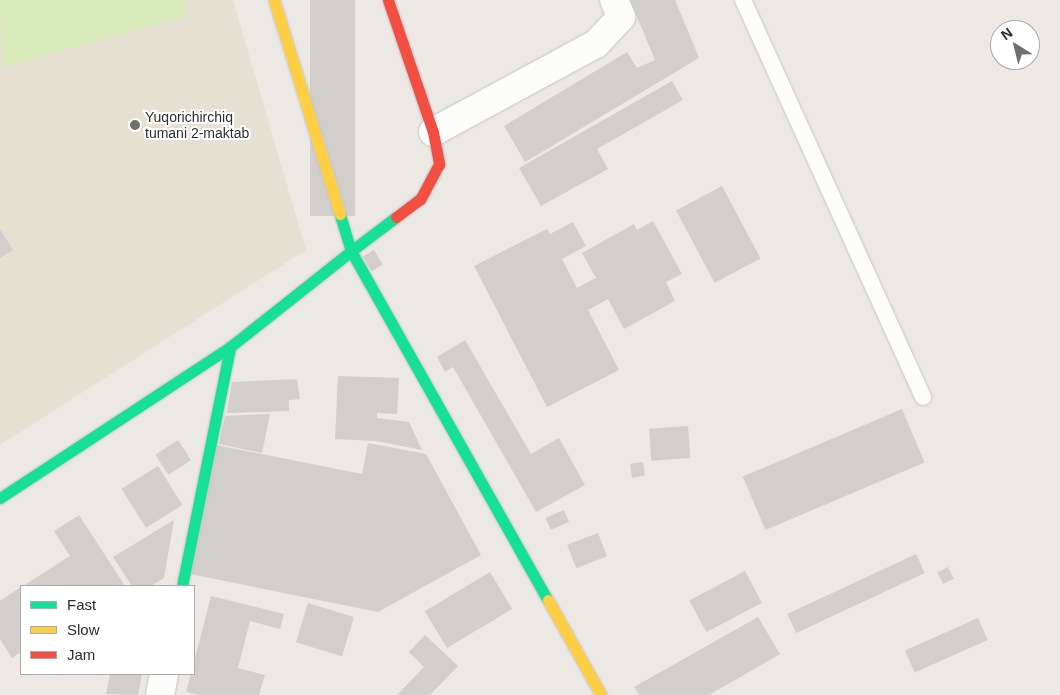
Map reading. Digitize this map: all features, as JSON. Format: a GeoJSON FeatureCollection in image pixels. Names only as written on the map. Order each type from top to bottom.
{"type":"FeatureCollection","features":[{"type":"Feature","properties":{"kind":"street"},"geometry":{"type":"LineString","coordinates":[[274,0],[351,251],[601,695]]}},
{"type":"Feature","properties":{"kind":"street"},"geometry":{"type":"LineString","coordinates":[[0,498],[230,347],[420,199],[439,164],[433,132],[388,0]]}},
{"type":"Feature","properties":{"kind":"street"},"geometry":{"type":"LineString","coordinates":[[433,132],[596,44],[621,18],[614,0]]}},
{"type":"Feature","properties":{"kind":"street"},"geometry":{"type":"LineString","coordinates":[[182,585],[230,347]]}},
{"type":"Feature","properties":{"kind":"street"},"geometry":{"type":"LineString","coordinates":[[160,695],[164,675]]}},
{"type":"Feature","properties":{"kind":"lane"},"geometry":{"type":"LineString","coordinates":[[743,0],[923,397]]}},
{"type":"Feature","properties":{"kind":"shaded area","name":"Yuqorichirchiq tumani 2-maktab"},"geometry":{"type":"Polygon","coordinates":[[[0,0],[233,0],[306,250],[0,445],[0,0]]]}},
{"type":"Feature","properties":{"kind":"green space"},"geometry":{"type":"Polygon","coordinates":[[[0,0],[183,0],[187,16],[3,67],[0,0]]]}},
{"type":"Feature","properties":{"kind":"building"},"geometry":{"type":"Polygon","coordinates":[[[310,0],[355,0],[355,216],[310,216],[310,0]]]}},
{"type":"Feature","properties":{"kind":"building"},"geometry":{"type":"Polygon","coordinates":[[[630,0],[675,0],[699,58],[525,162],[504,126],[627,52],[637,68],[655,60],[630,0]]]}},
{"type":"Feature","properties":{"kind":"building"},"geometry":{"type":"Polygon","coordinates":[[[672,81],[683,100],[597,149],[608,169],[541,206],[519,168],[672,81]]]}},
{"type":"Feature","properties":{"kind":"building"},"geometry":{"type":"Polygon","coordinates":[[[722,186],[760,258],[715,283],[676,210],[722,186]]]}},
{"type":"Feature","properties":{"kind":"building"},"geometry":{"type":"Polygon","coordinates":[[[653,221],[682,274],[666,282],[675,301],[624,329],[608,299],[588,310],[619,370],[547,407],[474,266],[547,229],[550,234],[573,222],[586,246],[562,259],[577,288],[596,278],[582,253],[634,224],[637,230],[653,221]]]}},
{"type":"Feature","properties":{"kind":"building"},"geometry":{"type":"Polygon","coordinates":[[[0,229],[13,250],[0,258],[0,229]]]}},
{"type":"Feature","properties":{"kind":"building"},"geometry":{"type":"Polygon","coordinates":[[[374,250],[383,265],[372,271],[363,257],[374,250]]]}},
{"type":"Feature","properties":{"kind":"building"},"geometry":{"type":"Polygon","coordinates":[[[465,340],[531,454],[559,438],[585,485],[536,512],[453,367],[445,372],[437,357],[465,340]]]}},
{"type":"Feature","properties":{"kind":"building"},"geometry":{"type":"Polygon","coordinates":[[[338,376],[399,378],[397,414],[377,413],[377,418],[409,422],[422,450],[376,441],[335,439],[338,376]]]}},
{"type":"Feature","properties":{"kind":"building"},"geometry":{"type":"Polygon","coordinates":[[[297,379],[300,399],[289,400],[289,411],[227,413],[232,382],[297,379]]]}},
{"type":"Feature","properties":{"kind":"building"},"geometry":{"type":"Polygon","coordinates":[[[902,409],[925,462],[765,530],[743,477],[902,409]]]}},
{"type":"Feature","properties":{"kind":"building"},"geometry":{"type":"Polygon","coordinates":[[[270,414],[262,453],[219,444],[225,416],[270,414]]]}},
{"type":"Feature","properties":{"kind":"building"},"geometry":{"type":"Polygon","coordinates":[[[688,426],[690,458],[651,461],[649,429],[688,426]]]}},
{"type":"Feature","properties":{"kind":"building"},"geometry":{"type":"Polygon","coordinates":[[[178,440],[191,460],[168,475],[155,455],[178,440]]]}},
{"type":"Feature","properties":{"kind":"building"},"geometry":{"type":"Polygon","coordinates":[[[368,443],[426,454],[481,555],[378,612],[190,574],[216,445],[362,474],[368,443]]]}},
{"type":"Feature","properties":{"kind":"building"},"geometry":{"type":"Polygon","coordinates":[[[643,462],[645,476],[632,478],[630,464],[643,462]]]}},
{"type":"Feature","properties":{"kind":"building"},"geometry":{"type":"Polygon","coordinates":[[[158,466],[182,505],[146,528],[122,489],[158,466]]]}},
{"type":"Feature","properties":{"kind":"building"},"geometry":{"type":"Polygon","coordinates":[[[564,510],[569,522],[551,530],[546,518],[564,510]]]}},
{"type":"Feature","properties":{"kind":"building"},"geometry":{"type":"Polygon","coordinates":[[[79,515],[124,585],[25,585],[70,556],[54,531],[79,515]]]}},
{"type":"Feature","properties":{"kind":"building"},"geometry":{"type":"Polygon","coordinates":[[[174,520],[164,578],[153,585],[131,585],[113,557],[174,520]]]}},
{"type":"Feature","properties":{"kind":"building"},"geometry":{"type":"Polygon","coordinates":[[[598,533],[607,556],[576,568],[567,545],[598,533]]]}},
{"type":"Feature","properties":{"kind":"building"},"geometry":{"type":"Polygon","coordinates":[[[916,554],[925,573],[796,633],[787,614],[916,554]]]}},
{"type":"Feature","properties":{"kind":"building"},"geometry":{"type":"Polygon","coordinates":[[[948,567],[954,579],[943,584],[937,572],[948,567]]]}},
{"type":"Feature","properties":{"kind":"building"},"geometry":{"type":"Polygon","coordinates":[[[745,571],[762,603],[706,632],[689,601],[745,571]]]}},
{"type":"Feature","properties":{"kind":"building"},"geometry":{"type":"Polygon","coordinates":[[[490,572],[512,609],[447,648],[425,611],[490,572]]]}},
{"type":"Feature","properties":{"kind":"building"},"geometry":{"type":"Polygon","coordinates":[[[20,588],[20,653],[12,658],[0,639],[0,601],[20,588]]]}},
{"type":"Feature","properties":{"kind":"building"},"geometry":{"type":"Polygon","coordinates":[[[211,596],[284,614],[280,629],[250,621],[238,668],[265,675],[259,695],[199,695],[186,692],[191,675],[195,675],[195,658],[211,596]]]}},
{"type":"Feature","properties":{"kind":"building"},"geometry":{"type":"Polygon","coordinates":[[[308,603],[354,617],[342,656],[296,642],[308,603]]]}},
{"type":"Feature","properties":{"kind":"building"},"geometry":{"type":"Polygon","coordinates":[[[758,617],[780,654],[709,695],[639,695],[634,687],[758,617]]]}},
{"type":"Feature","properties":{"kind":"building"},"geometry":{"type":"Polygon","coordinates":[[[978,618],[988,640],[915,672],[905,651],[978,618]]]}},
{"type":"Feature","properties":{"kind":"building"},"geometry":{"type":"Polygon","coordinates":[[[425,635],[458,666],[430,695],[397,695],[424,667],[409,652],[425,635]]]}},
{"type":"Feature","properties":{"kind":"building"},"geometry":{"type":"Polygon","coordinates":[[[110,675],[142,675],[138,695],[106,694],[110,675]]]}},
{"type":"Feature","properties":{"kind":"traffic: fast"},"geometry":{"type":"LineString","coordinates":[[0,498],[230,347],[351,251],[340,214]]}},
{"type":"Feature","properties":{"kind":"traffic: fast"},"geometry":{"type":"LineString","coordinates":[[396,217],[351,251],[548,600]]}},
{"type":"Feature","properties":{"kind":"traffic: fast"},"geometry":{"type":"LineString","coordinates":[[182,585],[230,347]]}},
{"type":"Feature","properties":{"kind":"traffic: slow"},"geometry":{"type":"LineString","coordinates":[[274,0],[340,214]]}},
{"type":"Feature","properties":{"kind":"traffic: slow"},"geometry":{"type":"LineString","coordinates":[[548,600],[601,695]]}},
{"type":"Feature","properties":{"kind":"traffic: jam"},"geometry":{"type":"LineString","coordinates":[[388,0],[433,132],[439,164],[420,199],[396,217]]}},
{"type":"Feature","properties":{"kind":"place","name":"Yuqorichirchiq tumani 2-maktab"},"geometry":{"type":"Point","coordinates":[135,125]}}]}
